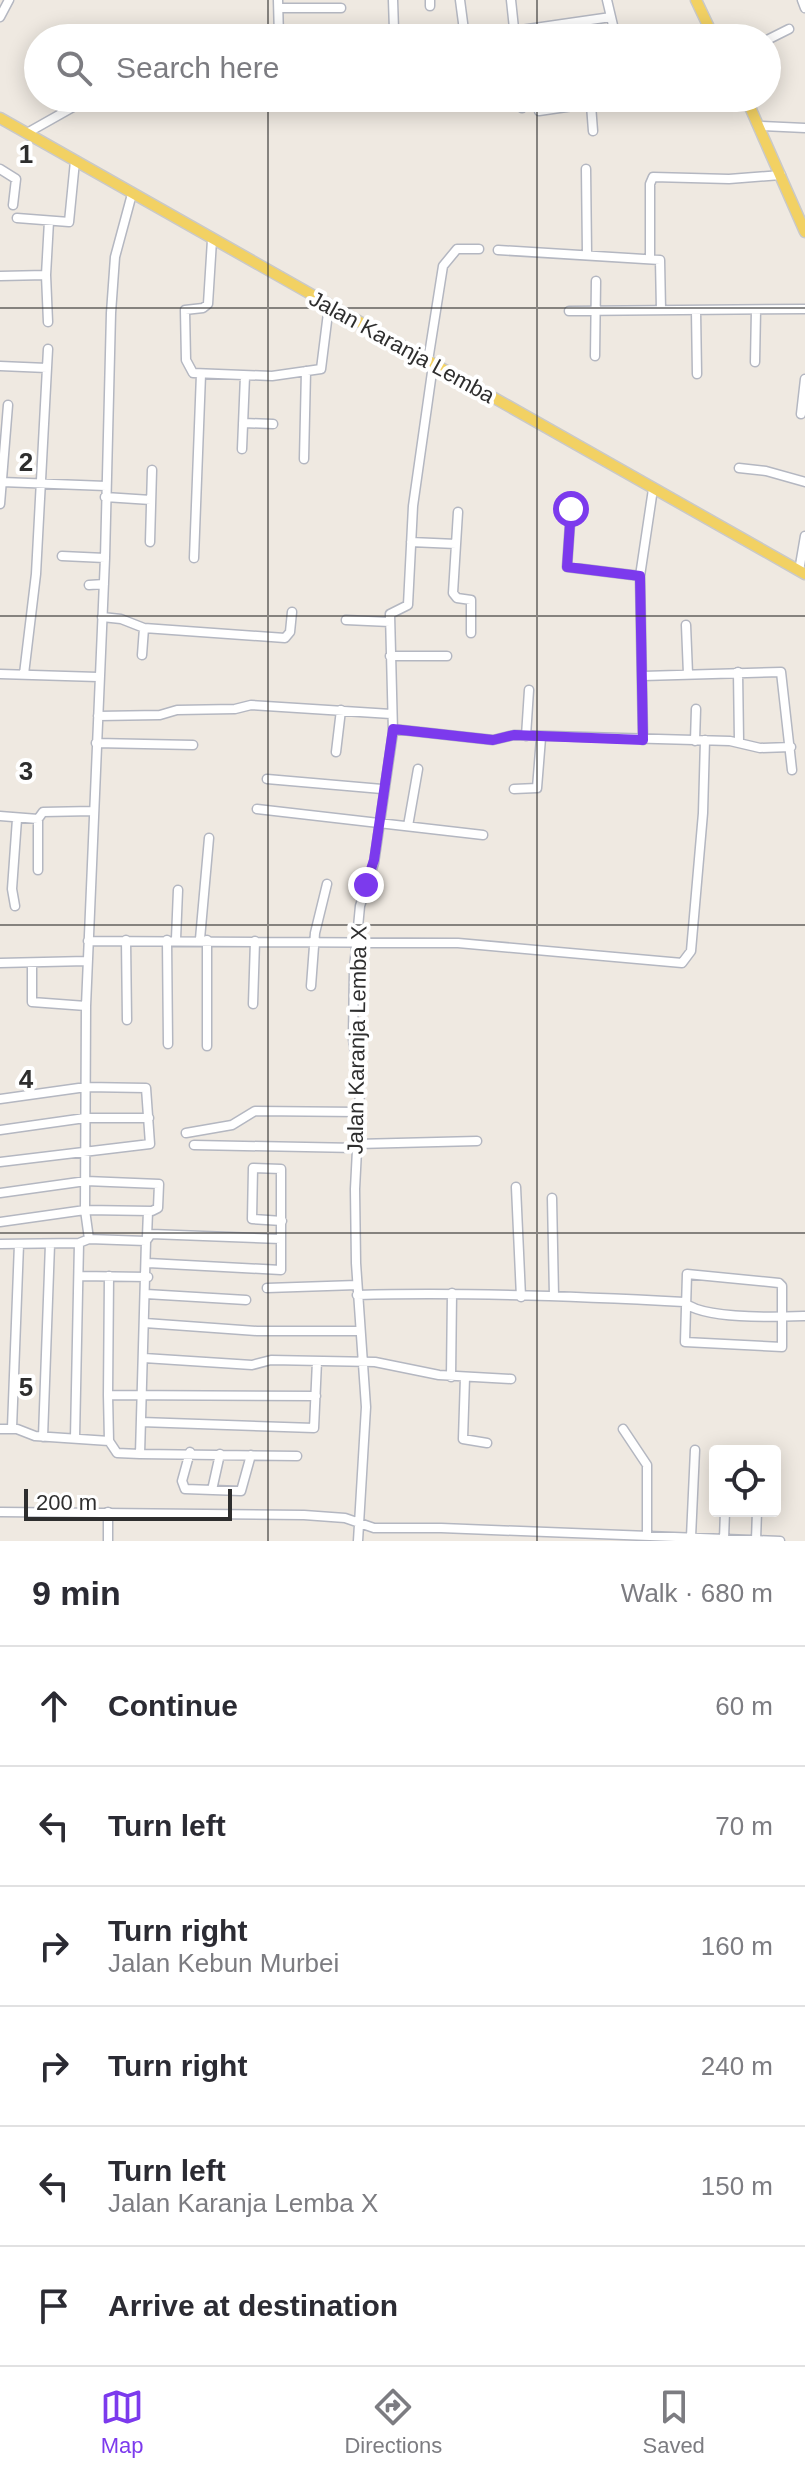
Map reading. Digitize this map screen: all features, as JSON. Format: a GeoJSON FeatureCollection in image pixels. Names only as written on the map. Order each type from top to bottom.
{"type":"FeatureCollection","features":[{"type":"Feature","properties":{"kind":"main road"},"geometry":{"type":"LineString","coordinates":[[696,0],[707,24]]}},
{"type":"Feature","properties":{"kind":"main road"},"geometry":{"type":"LineString","coordinates":[[753,112],[805,232]]}},
{"type":"Feature","properties":{"kind":"main road","name":"Jalan Karanja Lemba"},"geometry":{"type":"LineString","coordinates":[[0,118],[802,573]]}},
{"type":"Feature","properties":{"kind":"street"},"geometry":{"type":"LineString","coordinates":[[0,17],[9,0]]}},
{"type":"Feature","properties":{"kind":"street"},"geometry":{"type":"LineString","coordinates":[[393,0],[394,24]]}},
{"type":"Feature","properties":{"kind":"street"},"geometry":{"type":"LineString","coordinates":[[460,0],[463,24]]}},
{"type":"Feature","properties":{"kind":"street"},"geometry":{"type":"LineString","coordinates":[[511,0],[514,24]]}},
{"type":"Feature","properties":{"kind":"street"},"geometry":{"type":"LineString","coordinates":[[607,0],[613,24]]}},
{"type":"Feature","properties":{"kind":"street"},"geometry":{"type":"LineString","coordinates":[[802,0],[805,8]]}},
{"type":"Feature","properties":{"kind":"street"},"geometry":{"type":"LineString","coordinates":[[279,24],[278,4],[341,8]]}},
{"type":"Feature","properties":{"kind":"street"},"geometry":{"type":"LineString","coordinates":[[564,24],[611,17]]}},
{"type":"Feature","properties":{"kind":"street"},"geometry":{"type":"LineString","coordinates":[[781,33],[789,29]]}},
{"type":"Feature","properties":{"kind":"street"},"geometry":{"type":"LineString","coordinates":[[27,133],[64,112]]}},
{"type":"Feature","properties":{"kind":"street"},"geometry":{"type":"LineString","coordinates":[[592,112],[593,131]]}},
{"type":"Feature","properties":{"kind":"street"},"geometry":{"type":"LineString","coordinates":[[760,126],[805,128]]}},
{"type":"Feature","properties":{"kind":"street"},"geometry":{"type":"LineString","coordinates":[[17,218],[69,222],[75,161]]}},
{"type":"Feature","properties":{"kind":"street"},"geometry":{"type":"LineString","coordinates":[[0,169],[16,179],[13,205]]}},
{"type":"Feature","properties":{"kind":"street"},"geometry":{"type":"LineString","coordinates":[[586,169],[587,254]]}},
{"type":"Feature","properties":{"kind":"street"},"geometry":{"type":"LineString","coordinates":[[650,259],[650,184],[653,177],[729,179],[781,175]]}},
{"type":"Feature","properties":{"kind":"street"},"geometry":{"type":"LineString","coordinates":[[89,1239],[85,1210],[86,1006],[105,497],[115,257],[132,194]]}},
{"type":"Feature","properties":{"kind":"street"},"geometry":{"type":"LineString","coordinates":[[48,322],[46,275],[49,221]]}},
{"type":"Feature","properties":{"kind":"street"},"geometry":{"type":"LineString","coordinates":[[212,240],[208,304],[203,308],[187,308],[184,315],[186,362],[192,372],[245,376],[322,368],[329,305]]}},
{"type":"Feature","properties":{"kind":"street"},"geometry":{"type":"LineString","coordinates":[[346,620],[390,622],[391,611],[408,605],[411,542],[443,266],[457,249],[479,249]]}},
{"type":"Feature","properties":{"kind":"street"},"geometry":{"type":"LineString","coordinates":[[498,250],[587,254],[662,262],[661,310]]}},
{"type":"Feature","properties":{"kind":"street"},"geometry":{"type":"LineString","coordinates":[[0,276],[46,275]]}},
{"type":"Feature","properties":{"kind":"street"},"geometry":{"type":"LineString","coordinates":[[595,356],[596,281]]}},
{"type":"Feature","properties":{"kind":"street"},"geometry":{"type":"LineString","coordinates":[[569,311],[805,309]]}},
{"type":"Feature","properties":{"kind":"street"},"geometry":{"type":"LineString","coordinates":[[755,362],[756,310]]}},
{"type":"Feature","properties":{"kind":"street"},"geometry":{"type":"LineString","coordinates":[[696,311],[697,374]]}},
{"type":"Feature","properties":{"kind":"street"},"geometry":{"type":"LineString","coordinates":[[24,674],[36,574],[48,349]]}},
{"type":"Feature","properties":{"kind":"street"},"geometry":{"type":"LineString","coordinates":[[0,366],[47,368]]}},
{"type":"Feature","properties":{"kind":"street"},"geometry":{"type":"LineString","coordinates":[[304,459],[306,371]]}},
{"type":"Feature","properties":{"kind":"street"},"geometry":{"type":"LineString","coordinates":[[194,558],[201,374]]}},
{"type":"Feature","properties":{"kind":"street"},"geometry":{"type":"LineString","coordinates":[[242,449],[245,376]]}},
{"type":"Feature","properties":{"kind":"street"},"geometry":{"type":"LineString","coordinates":[[801,414],[805,379]]}},
{"type":"Feature","properties":{"kind":"street"},"geometry":{"type":"LineString","coordinates":[[0,504],[8,405]]}},
{"type":"Feature","properties":{"kind":"street"},"geometry":{"type":"LineString","coordinates":[[243,423],[273,424]]}},
{"type":"Feature","properties":{"kind":"street"},"geometry":{"type":"LineString","coordinates":[[739,468],[766,471],[805,482]]}},
{"type":"Feature","properties":{"kind":"street"},"geometry":{"type":"LineString","coordinates":[[150,542],[152,470]]}},
{"type":"Feature","properties":{"kind":"street"},"geometry":{"type":"LineString","coordinates":[[2,482],[106,486]]}},
{"type":"Feature","properties":{"kind":"street"},"geometry":{"type":"LineString","coordinates":[[643,740],[640,576],[653,489]]}},
{"type":"Feature","properties":{"kind":"street"},"geometry":{"type":"LineString","coordinates":[[105,497],[151,500]]}},
{"type":"Feature","properties":{"kind":"street"},"geometry":{"type":"LineString","coordinates":[[571,509],[567,567],[640,576]]}},
{"type":"Feature","properties":{"kind":"street"},"geometry":{"type":"LineString","coordinates":[[458,512],[453,593],[471,601],[471,633]]}},
{"type":"Feature","properties":{"kind":"street"},"geometry":{"type":"LineString","coordinates":[[802,573],[805,536]]}},
{"type":"Feature","properties":{"kind":"street"},"geometry":{"type":"LineString","coordinates":[[411,542],[456,544]]}},
{"type":"Feature","properties":{"kind":"street"},"geometry":{"type":"LineString","coordinates":[[62,556],[105,558]]}},
{"type":"Feature","properties":{"kind":"street"},"geometry":{"type":"LineString","coordinates":[[89,585],[104,584]]}},
{"type":"Feature","properties":{"kind":"street"},"geometry":{"type":"LineString","coordinates":[[102,617],[121,619],[144,628],[285,638],[290,632],[292,612]]}},
{"type":"Feature","properties":{"kind":"street","name":"Jalan Karanja Lemba X"},"geometry":{"type":"LineString","coordinates":[[358,1541],[365,1422],[357,1290],[357,1146],[360,1112],[353,1039],[355,942],[362,894],[374,860],[393,729],[390,622]]}},
{"type":"Feature","properties":{"kind":"street"},"geometry":{"type":"LineString","coordinates":[[686,625],[688,674]]}},
{"type":"Feature","properties":{"kind":"street"},"geometry":{"type":"LineString","coordinates":[[142,655],[144,628]]}},
{"type":"Feature","properties":{"kind":"street"},"geometry":{"type":"LineString","coordinates":[[390,656],[447,656]]}},
{"type":"Feature","properties":{"kind":"street"},"geometry":{"type":"LineString","coordinates":[[643,676],[738,672],[783,674],[792,770]]}},
{"type":"Feature","properties":{"kind":"street"},"geometry":{"type":"LineString","coordinates":[[738,672],[739,741]]}},
{"type":"Feature","properties":{"kind":"street"},"geometry":{"type":"LineString","coordinates":[[0,674],[98,677]]}},
{"type":"Feature","properties":{"kind":"street"},"geometry":{"type":"LineString","coordinates":[[526,736],[529,690]]}},
{"type":"Feature","properties":{"kind":"street"},"geometry":{"type":"LineString","coordinates":[[98,716],[165,715],[177,710],[251,705],[391,714]]}},
{"type":"Feature","properties":{"kind":"street"},"geometry":{"type":"LineString","coordinates":[[695,741],[696,709]]}},
{"type":"Feature","properties":{"kind":"street"},"geometry":{"type":"LineString","coordinates":[[336,752],[341,710]]}},
{"type":"Feature","properties":{"kind":"street"},"geometry":{"type":"LineString","coordinates":[[393,729],[493,740],[526,736],[705,740],[739,741],[750,747],[791,747]]}},
{"type":"Feature","properties":{"kind":"street"},"geometry":{"type":"LineString","coordinates":[[514,789],[537,788],[541,738]]}},
{"type":"Feature","properties":{"kind":"street"},"geometry":{"type":"LineString","coordinates":[[88,941],[314,940],[514,946],[686,961],[691,951],[698,870],[705,740]]}},
{"type":"Feature","properties":{"kind":"street"},"geometry":{"type":"LineString","coordinates":[[96,743],[193,745]]}},
{"type":"Feature","properties":{"kind":"street"},"geometry":{"type":"LineString","coordinates":[[408,826],[418,769]]}},
{"type":"Feature","properties":{"kind":"street"},"geometry":{"type":"LineString","coordinates":[[267,779],[382,789]]}},
{"type":"Feature","properties":{"kind":"street"},"geometry":{"type":"LineString","coordinates":[[257,809],[483,835]]}},
{"type":"Feature","properties":{"kind":"street"},"geometry":{"type":"LineString","coordinates":[[38,870],[38,819],[43,812],[93,811]]}},
{"type":"Feature","properties":{"kind":"street"},"geometry":{"type":"LineString","coordinates":[[0,816],[38,819]]}},
{"type":"Feature","properties":{"kind":"street"},"geometry":{"type":"LineString","coordinates":[[15,906],[12,889],[17,819]]}},
{"type":"Feature","properties":{"kind":"street"},"geometry":{"type":"LineString","coordinates":[[207,1046],[204,939],[209,838]]}},
{"type":"Feature","properties":{"kind":"street"},"geometry":{"type":"LineString","coordinates":[[311,986],[314,940],[327,884]]}},
{"type":"Feature","properties":{"kind":"street"},"geometry":{"type":"LineString","coordinates":[[168,1044],[171,939],[178,890]]}},
{"type":"Feature","properties":{"kind":"street"},"geometry":{"type":"LineString","coordinates":[[126,940],[127,1020]]}},
{"type":"Feature","properties":{"kind":"street"},"geometry":{"type":"LineString","coordinates":[[253,1004],[255,941]]}},
{"type":"Feature","properties":{"kind":"street"},"geometry":{"type":"LineString","coordinates":[[0,963],[87,961]]}},
{"type":"Feature","properties":{"kind":"street"},"geometry":{"type":"LineString","coordinates":[[32,963],[32,1002],[86,1006]]}},
{"type":"Feature","properties":{"kind":"street"},"geometry":{"type":"LineString","coordinates":[[0,1099],[86,1087],[146,1088],[149,1118],[147,1147],[86,1150],[0,1162]]}},
{"type":"Feature","properties":{"kind":"street"},"geometry":{"type":"LineString","coordinates":[[186,1133],[232,1125],[255,1111],[360,1112]]}},
{"type":"Feature","properties":{"kind":"street"},"geometry":{"type":"LineString","coordinates":[[0,1130],[85,1118],[149,1118]]}},
{"type":"Feature","properties":{"kind":"street"},"geometry":{"type":"LineString","coordinates":[[194,1145],[357,1146],[477,1141]]}},
{"type":"Feature","properties":{"kind":"street"},"geometry":{"type":"LineString","coordinates":[[148,1263],[278,1271],[281,1268],[282,1221],[281,1169],[253,1168],[252,1219],[282,1221]]}},
{"type":"Feature","properties":{"kind":"street"},"geometry":{"type":"LineString","coordinates":[[0,1193],[86,1181],[156,1181],[158,1208],[148,1211],[85,1210],[0,1222]]}},
{"type":"Feature","properties":{"kind":"street"},"geometry":{"type":"LineString","coordinates":[[516,1187],[521,1297]]}},
{"type":"Feature","properties":{"kind":"street"},"geometry":{"type":"LineString","coordinates":[[552,1198],[554,1296]]}},
{"type":"Feature","properties":{"kind":"street"},"geometry":{"type":"LineString","coordinates":[[140,1454],[148,1211]]}},
{"type":"Feature","properties":{"kind":"street"},"geometry":{"type":"LineString","coordinates":[[0,1244],[79,1243],[89,1239],[281,1239]]}},
{"type":"Feature","properties":{"kind":"street"},"geometry":{"type":"LineString","coordinates":[[75,1438],[79,1243]]}},
{"type":"Feature","properties":{"kind":"street"},"geometry":{"type":"LineString","coordinates":[[12,1428],[19,1244]]}},
{"type":"Feature","properties":{"kind":"street"},"geometry":{"type":"LineString","coordinates":[[43,1437],[50,1244]]}},
{"type":"Feature","properties":{"kind":"street"},"geometry":{"type":"LineString","coordinates":[[689,1273],[779,1283],[783,1317],[782,1347],[689,1343],[684,1340],[684,1302],[689,1273]]}},
{"type":"Feature","properties":{"kind":"street"},"geometry":{"type":"LineString","coordinates":[[79,1276],[148,1277]]}},
{"type":"Feature","properties":{"kind":"street"},"geometry":{"type":"LineString","coordinates":[[109,1276],[109,1441],[117,1453],[297,1456]]}},
{"type":"Feature","properties":{"kind":"street"},"geometry":{"type":"LineString","coordinates":[[267,1288],[684,1302],[695,1310],[805,1316]]}},
{"type":"Feature","properties":{"kind":"street"},"geometry":{"type":"LineString","coordinates":[[451,1377],[452,1293]]}},
{"type":"Feature","properties":{"kind":"street"},"geometry":{"type":"LineString","coordinates":[[146,1294],[246,1300]]}},
{"type":"Feature","properties":{"kind":"street"},"geometry":{"type":"LineString","coordinates":[[145,1323],[257,1331],[359,1331]]}},
{"type":"Feature","properties":{"kind":"street"},"geometry":{"type":"LineString","coordinates":[[144,1358],[252,1365],[271,1360],[398,1364],[451,1377],[511,1379]]}},
{"type":"Feature","properties":{"kind":"street"},"geometry":{"type":"LineString","coordinates":[[141,1422],[314,1428],[317,1361]]}},
{"type":"Feature","properties":{"kind":"street"},"geometry":{"type":"LineString","coordinates":[[465,1377],[463,1439],[487,1443]]}},
{"type":"Feature","properties":{"kind":"street"},"geometry":{"type":"LineString","coordinates":[[108,1395],[316,1396]]}},
{"type":"Feature","properties":{"kind":"street"},"geometry":{"type":"LineString","coordinates":[[0,1429],[12,1428],[43,1437],[109,1441]]}},
{"type":"Feature","properties":{"kind":"street"},"geometry":{"type":"LineString","coordinates":[[623,1429],[647,1465],[647,1535]]}},
{"type":"Feature","properties":{"kind":"street"},"geometry":{"type":"LineString","coordinates":[[691,1537],[695,1450]]}},
{"type":"Feature","properties":{"kind":"street"},"geometry":{"type":"LineString","coordinates":[[190,1452],[183,1488],[212,1490],[241,1491],[251,1455]]}},
{"type":"Feature","properties":{"kind":"street"},"geometry":{"type":"LineString","coordinates":[[212,1490],[220,1454]]}},
{"type":"Feature","properties":{"kind":"street"},"geometry":{"type":"LineString","coordinates":[[0,1512],[334,1517],[374,1528],[780,1541]]}},
{"type":"Feature","properties":{"kind":"street"},"geometry":{"type":"LineString","coordinates":[[108,1512],[108,1541]]}},
{"type":"Feature","properties":{"kind":"street"},"geometry":{"type":"LineString","coordinates":[[724,1539],[725,1517]]}},
{"type":"Feature","properties":{"kind":"street"},"geometry":{"type":"LineString","coordinates":[[756,1540],[757,1517]]}},
{"type":"Feature","properties":{"kind":"route"},"geometry":{"type":"LineString","coordinates":[[366,885],[374,860],[393,729],[493,740],[514,735],[643,740],[640,576],[567,567],[571,509]]}}]}
